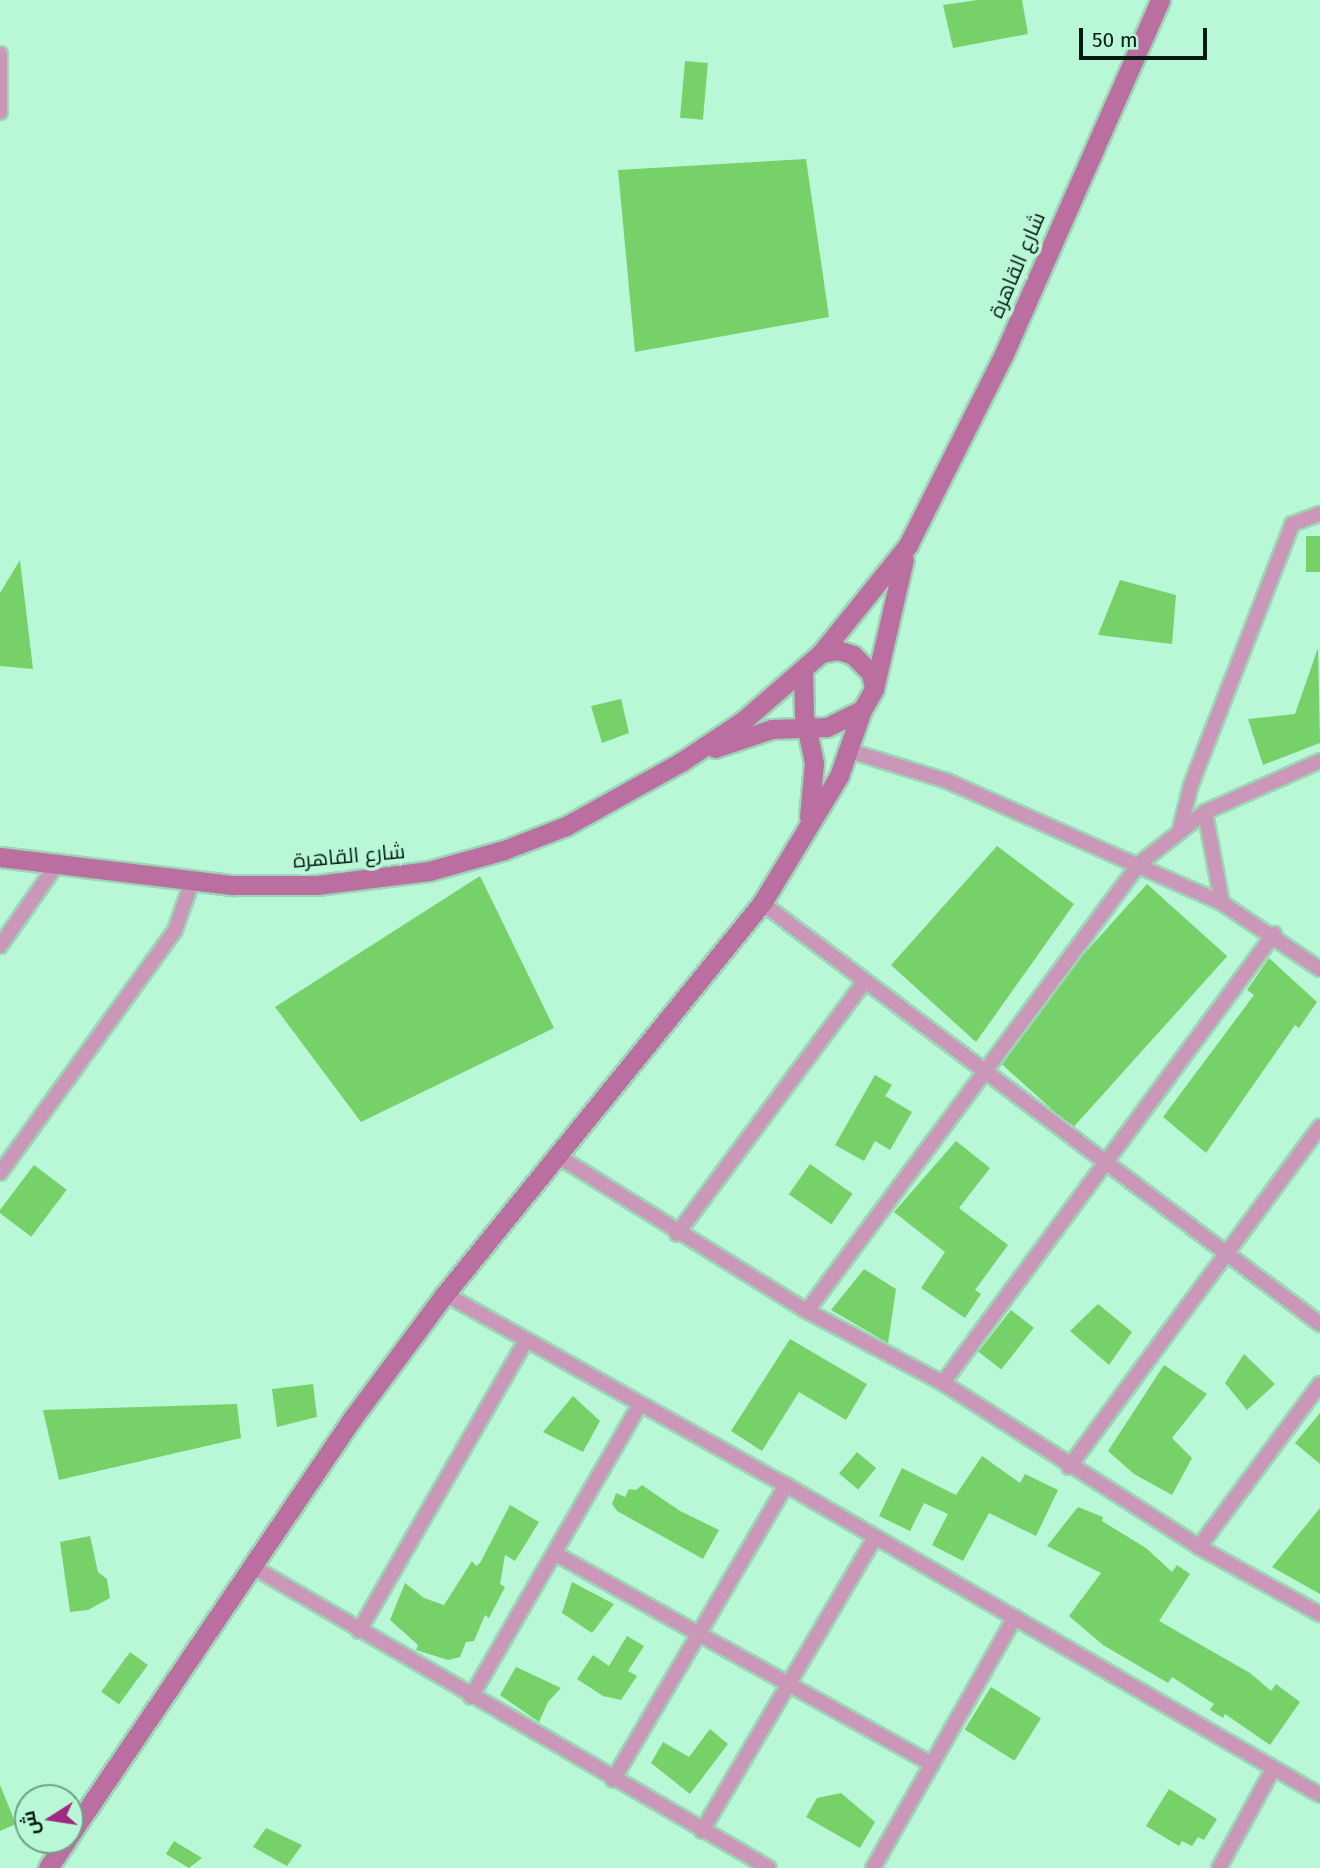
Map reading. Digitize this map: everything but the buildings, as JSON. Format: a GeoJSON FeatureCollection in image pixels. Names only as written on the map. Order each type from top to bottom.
{"type":"FeatureCollection","features":[{"type":"Feature","properties":{"kind":"main road","name":"شارع القاهرة"},"geometry":{"type":"LineString","coordinates":[[0,857],[192,882],[317,885],[429,871],[504,850],[566,826],[681,762],[744,720],[821,653],[908,545],[1003,354],[1160,0]]}},
{"type":"Feature","properties":{"kind":"main road","name":"شارع القاهرة"},"geometry":{"type":"LineString","coordinates":[[681,762],[772,729],[807,729],[837,724],[862,710],[874,689],[908,545]]}},
{"type":"Feature","properties":{"kind":"main road"},"geometry":{"type":"LineString","coordinates":[[821,653],[838,650],[853,654],[871,673],[874,689]]}},
{"type":"Feature","properties":{"kind":"main road"},"geometry":{"type":"LineString","coordinates":[[803,670],[814,781],[804,832]]}},
{"type":"Feature","properties":{"kind":"main road"},"geometry":{"type":"LineString","coordinates":[[84,1814],[352,1419],[445,1294],[762,903],[850,751],[862,710]]}},
{"type":"Feature","properties":{"kind":"street"},"geometry":{"type":"LineString","coordinates":[[0,54],[0,112]]}},
{"type":"Feature","properties":{"kind":"street"},"geometry":{"type":"LineString","coordinates":[[1180,830],[1191,785],[1292,524],[1320,514]]}},
{"type":"Feature","properties":{"kind":"street"},"geometry":{"type":"LineString","coordinates":[[850,751],[947,781],[1139,864],[1222,903],[1274,934],[1320,969]]}},
{"type":"Feature","properties":{"kind":"street"},"geometry":{"type":"LineString","coordinates":[[807,1311],[1139,864],[1206,812],[1320,761]]}},
{"type":"Feature","properties":{"kind":"street"},"geometry":{"type":"LineString","coordinates":[[1206,812],[1222,903]]}},
{"type":"Feature","properties":{"kind":"street"},"geometry":{"type":"LineString","coordinates":[[0,946],[57,864]]}},
{"type":"Feature","properties":{"kind":"street"},"geometry":{"type":"LineString","coordinates":[[0,1173],[175,930],[192,882]]}},
{"type":"Feature","properties":{"kind":"street"},"geometry":{"type":"LineString","coordinates":[[762,903],[1320,1324]]}},
{"type":"Feature","properties":{"kind":"street"},"geometry":{"type":"LineString","coordinates":[[943,1383],[1274,934]]}},
{"type":"Feature","properties":{"kind":"street"},"geometry":{"type":"LineString","coordinates":[[677,1234],[865,981]]}},
{"type":"Feature","properties":{"kind":"street"},"geometry":{"type":"LineString","coordinates":[[1069,1466],[1320,1126]]}},
{"type":"Feature","properties":{"kind":"street"},"geometry":{"type":"LineString","coordinates":[[556,1155],[677,1234],[807,1311],[943,1383],[1199,1547],[1320,1614]]}},
{"type":"Feature","properties":{"kind":"street"},"geometry":{"type":"LineString","coordinates":[[445,1294],[786,1485],[1320,1794]]}},
{"type":"Feature","properties":{"kind":"street"},"geometry":{"type":"LineString","coordinates":[[359,1631],[526,1340]]}},
{"type":"Feature","properties":{"kind":"street"},"geometry":{"type":"LineString","coordinates":[[1199,1547],[1320,1384]]}},
{"type":"Feature","properties":{"kind":"street"},"geometry":{"type":"LineString","coordinates":[[471,1697],[640,1404]]}},
{"type":"Feature","properties":{"kind":"street"},"geometry":{"type":"LineString","coordinates":[[613,1780],[786,1485]]}},
{"type":"Feature","properties":{"kind":"street"},"geometry":{"type":"LineString","coordinates":[[702,1830],[875,1537]]}},
{"type":"Feature","properties":{"kind":"street"},"geometry":{"type":"LineString","coordinates":[[554,1553],[932,1764]]}},
{"type":"Feature","properties":{"kind":"street"},"geometry":{"type":"LineString","coordinates":[[253,1567],[613,1780],[769,1868]]}},
{"type":"Feature","properties":{"kind":"street"},"geometry":{"type":"LineString","coordinates":[[873,1868],[1015,1618]]}},
{"type":"Feature","properties":{"kind":"street"},"geometry":{"type":"LineString","coordinates":[[1219,1868],[1273,1769]]}}]}
